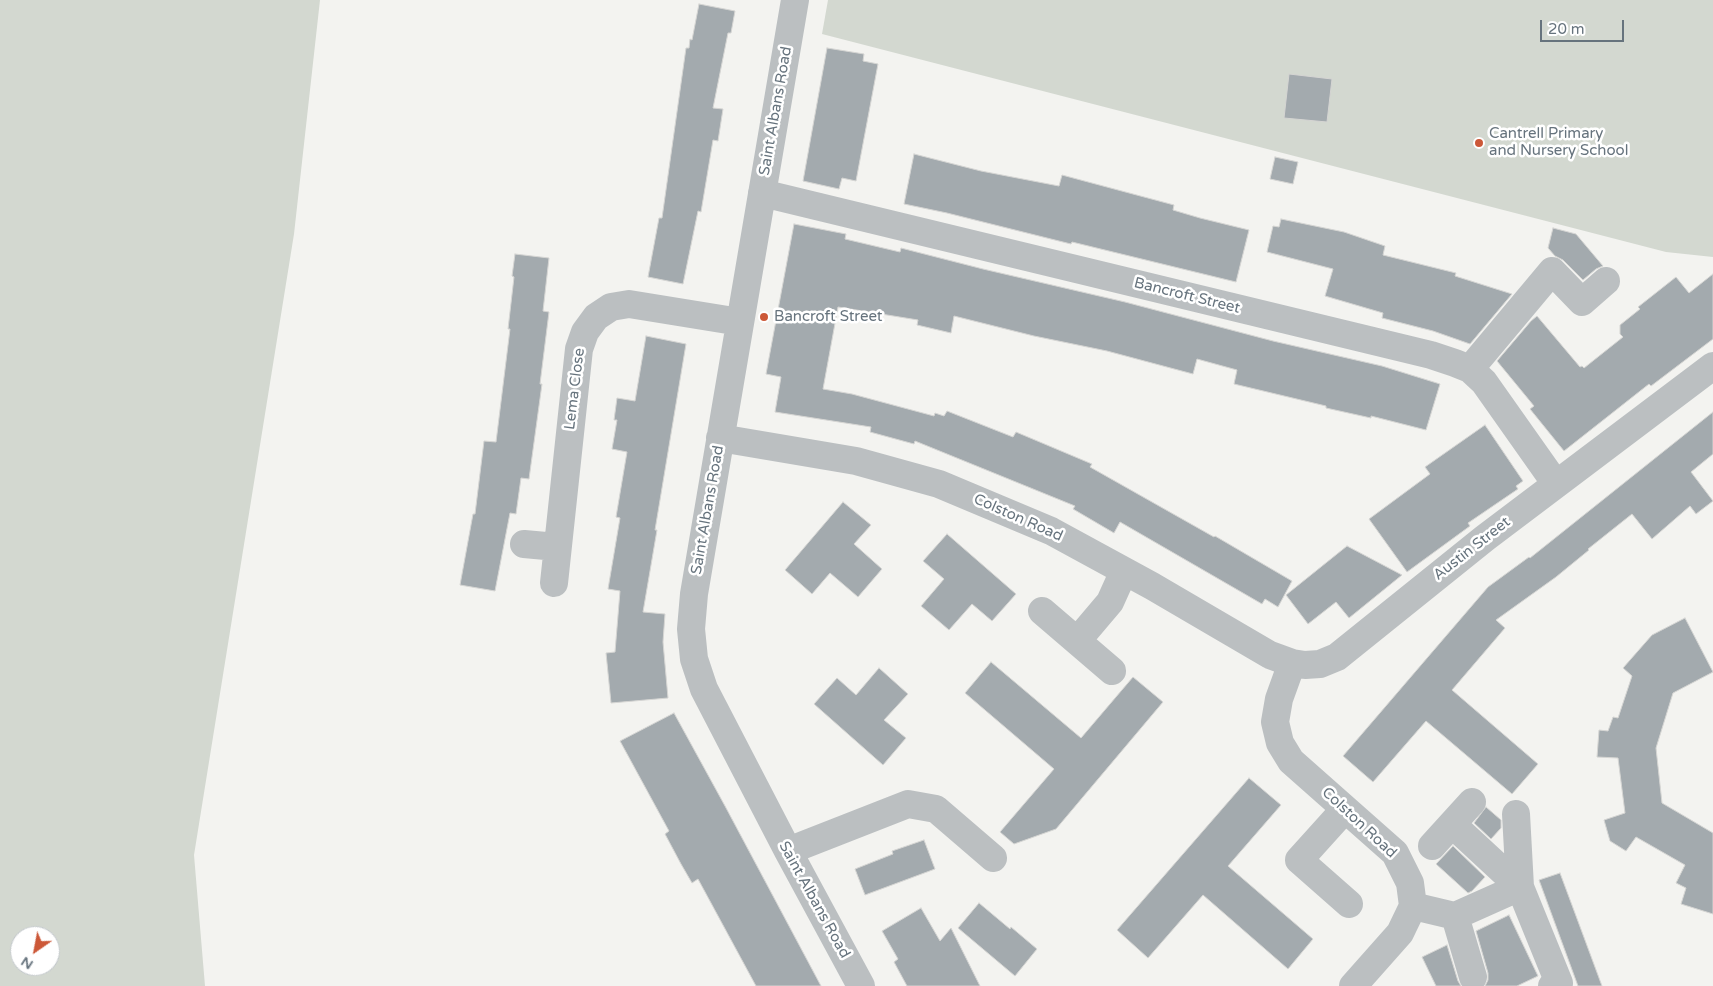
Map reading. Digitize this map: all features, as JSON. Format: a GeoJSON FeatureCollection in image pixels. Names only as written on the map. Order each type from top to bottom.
{"type":"FeatureCollection","features":[{"type":"Feature","properties":{"kind":"street","name":"Saint Albans Road"},"geometry":{"type":"LineString","coordinates":[[795,0],[694,594],[691,629],[694,659],[704,689],[788,852],[861,986]]}},
{"type":"Feature","properties":{"kind":"street","name":"Bancroft Street"},"geometry":{"type":"LineString","coordinates":[[762,193],[1431,355],[1456,363],[1470,369],[1484,382],[1556,484]]}},
{"type":"Feature","properties":{"kind":"street"},"geometry":{"type":"LineString","coordinates":[[1470,369],[1552,271],[1582,302],[1606,281]]}},
{"type":"Feature","properties":{"kind":"street","name":"Lema Close"},"geometry":{"type":"LineString","coordinates":[[554,584],[579,348],[585,332],[596,317],[611,307],[629,304],[740,322]]}},
{"type":"Feature","properties":{"kind":"street","name":"Austin Street"},"geometry":{"type":"LineString","coordinates":[[1292,662],[1305,665],[1320,664],[1337,657],[1485,538],[1713,366]]}},
{"type":"Feature","properties":{"kind":"street","name":"Colston Road"},"geometry":{"type":"LineString","coordinates":[[720,438],[856,461],[939,484],[1050,530],[1270,655],[1292,662],[1279,699],[1275,722],[1280,743],[1291,761],[1395,853],[1410,883],[1412,906]]}},
{"type":"Feature","properties":{"kind":"street"},"geometry":{"type":"LineString","coordinates":[[524,544],[558,547]]}},
{"type":"Feature","properties":{"kind":"street"},"geometry":{"type":"LineString","coordinates":[[1077,641],[1110,602],[1124,571]]}},
{"type":"Feature","properties":{"kind":"street"},"geometry":{"type":"LineString","coordinates":[[1042,611],[1112,671]]}},
{"type":"Feature","properties":{"kind":"street"},"geometry":{"type":"LineString","coordinates":[[1432,846],[1472,802]]}},
{"type":"Feature","properties":{"kind":"street"},"geometry":{"type":"LineString","coordinates":[[788,852],[908,804],[936,809],[993,858]]}},
{"type":"Feature","properties":{"kind":"street"},"geometry":{"type":"LineString","coordinates":[[1345,809],[1299,860],[1349,904]]}},
{"type":"Feature","properties":{"kind":"street"},"geometry":{"type":"LineString","coordinates":[[1516,814],[1520,887],[1559,983],[1552,986]]}},
{"type":"Feature","properties":{"kind":"street"},"geometry":{"type":"LineString","coordinates":[[1452,824],[1520,887]]}},
{"type":"Feature","properties":{"kind":"street"},"geometry":{"type":"LineString","coordinates":[[1353,986],[1400,933],[1412,906],[1455,916],[1520,887]]}},
{"type":"Feature","properties":{"kind":"street"},"geometry":{"type":"LineString","coordinates":[[1455,916],[1473,977]]}},
{"type":"Feature","properties":{"kind":"shaded area"},"geometry":{"type":"Polygon","coordinates":[[[0,0],[320,0],[294,234],[194,855],[205,986],[0,986],[0,0]]]}},
{"type":"Feature","properties":{"kind":"shaded area","name":"Cantrell Primary and Nursery School"},"geometry":{"type":"Polygon","coordinates":[[[828,0],[1713,0],[1713,257],[1666,252],[822,34],[828,0]]]}},
{"type":"Feature","properties":{"kind":"building"},"geometry":{"type":"Polygon","coordinates":[[[699,4],[735,11],[731,33],[728,33],[713,108],[723,109],[718,141],[713,140],[701,212],[698,211],[683,284],[648,277],[659,218],[662,218],[686,48],[689,48],[690,39],[692,40],[699,4]]]}},
{"type":"Feature","properties":{"kind":"building"},"geometry":{"type":"Polygon","coordinates":[[[827,48],[864,54],[863,61],[878,64],[856,181],[842,178],[839,189],[803,181],[827,48]]]}},
{"type":"Feature","properties":{"kind":"building"},"geometry":{"type":"Polygon","coordinates":[[[1289,74],[1332,79],[1327,122],[1284,118],[1289,74]]]}},
{"type":"Feature","properties":{"kind":"building"},"geometry":{"type":"Polygon","coordinates":[[[914,154],[981,171],[1059,186],[1062,175],[1174,205],[1173,210],[1249,230],[1236,282],[904,204],[914,154]]]}},
{"type":"Feature","properties":{"kind":"building"},"geometry":{"type":"Polygon","coordinates":[[[1275,157],[1298,162],[1293,184],[1270,179],[1275,157]]]}},
{"type":"Feature","properties":{"kind":"building"},"geometry":{"type":"Polygon","coordinates":[[[1281,219],[1344,232],[1385,246],[1383,255],[1456,273],[1455,276],[1512,294],[1470,344],[1433,331],[1382,318],[1383,313],[1325,296],[1333,269],[1267,252],[1273,226],[1279,227],[1281,219]]]}},
{"type":"Feature","properties":{"kind":"building"},"geometry":{"type":"Polygon","coordinates":[[[794,224],[846,234],[845,239],[900,252],[901,248],[1125,302],[1273,341],[1382,366],[1440,384],[1426,430],[1371,416],[1371,418],[1326,408],[1326,406],[1234,384],[1237,370],[1197,359],[1193,374],[1107,351],[1034,336],[954,316],[951,333],[917,325],[918,320],[838,307],[823,389],[852,394],[934,416],[935,413],[944,416],[947,411],[1013,437],[1016,432],[1092,464],[1090,467],[1292,581],[1278,607],[1265,599],[1262,604],[1120,522],[1114,533],[1073,509],[1075,506],[915,441],[914,444],[870,432],[871,427],[775,412],[781,377],[766,374],[794,224]]]}},
{"type":"Feature","properties":{"kind":"building"},"geometry":{"type":"Polygon","coordinates":[[[1553,228],[1576,234],[1603,266],[1596,269],[1583,280],[1548,248],[1553,228]]]}},
{"type":"Feature","properties":{"kind":"building"},"geometry":{"type":"Polygon","coordinates":[[[515,254],[549,258],[543,311],[549,312],[540,384],[542,384],[529,479],[521,478],[516,514],[510,513],[495,591],[460,585],[473,514],[475,514],[484,441],[496,442],[510,329],[508,329],[515,254]]]}},
{"type":"Feature","properties":{"kind":"building"},"geometry":{"type":"Polygon","coordinates":[[[1713,274],[1713,339],[1651,386],[1649,384],[1564,451],[1530,409],[1534,406],[1497,361],[1537,316],[1580,367],[1584,368],[1623,337],[1620,334],[1620,325],[1640,309],[1638,307],[1676,277],[1689,293],[1713,274]]]}},
{"type":"Feature","properties":{"kind":"building"},"geometry":{"type":"Polygon","coordinates":[[[646,336],[686,344],[643,612],[665,614],[663,642],[668,698],[611,703],[606,653],[615,652],[620,591],[608,589],[620,518],[616,517],[627,452],[612,449],[617,420],[614,420],[617,398],[635,401],[646,336]]]}},
{"type":"Feature","properties":{"kind":"building"},"geometry":{"type":"Polygon","coordinates":[[[1713,412],[1713,454],[1691,472],[1713,501],[1696,514],[1690,506],[1652,539],[1632,514],[1556,577],[1496,620],[1505,628],[1452,690],[1538,764],[1512,794],[1426,721],[1373,782],[1343,756],[1488,587],[1530,558],[1713,412]]]}},
{"type":"Feature","properties":{"kind":"building"},"geometry":{"type":"Polygon","coordinates":[[[1485,425],[1523,481],[1516,486],[1518,489],[1468,523],[1470,526],[1407,572],[1369,519],[1430,474],[1425,467],[1485,425]]]}},
{"type":"Feature","properties":{"kind":"building"},"geometry":{"type":"Polygon","coordinates":[[[843,502],[871,525],[854,544],[882,569],[858,597],[830,573],[812,594],[785,570],[843,502]]]}},
{"type":"Feature","properties":{"kind":"building"},"geometry":{"type":"Polygon","coordinates":[[[947,534],[1016,594],[992,621],[972,604],[949,630],[921,606],[944,579],[923,561],[947,534]]]}},
{"type":"Feature","properties":{"kind":"building"},"geometry":{"type":"Polygon","coordinates":[[[1347,546],[1402,575],[1349,618],[1336,602],[1308,624],[1286,595],[1347,546]]]}},
{"type":"Feature","properties":{"kind":"building"},"geometry":{"type":"Polygon","coordinates":[[[1685,618],[1713,672],[1673,693],[1656,748],[1662,803],[1713,833],[1713,914],[1681,904],[1686,888],[1676,883],[1685,865],[1636,837],[1626,851],[1610,841],[1604,820],[1625,813],[1618,758],[1597,757],[1599,730],[1608,731],[1613,717],[1618,718],[1632,676],[1623,668],[1652,635],[1685,618]]]}},
{"type":"Feature","properties":{"kind":"building"},"geometry":{"type":"Polygon","coordinates":[[[991,662],[1081,738],[1133,677],[1163,702],[1056,829],[1014,844],[1000,832],[1054,769],[965,693],[991,662]]]}},
{"type":"Feature","properties":{"kind":"building"},"geometry":{"type":"Polygon","coordinates":[[[879,668],[908,694],[884,720],[906,738],[883,765],[814,704],[837,678],[856,695],[879,668]]]}},
{"type":"Feature","properties":{"kind":"building"},"geometry":{"type":"Polygon","coordinates":[[[674,713],[821,986],[756,986],[698,879],[692,883],[681,864],[665,834],[669,831],[620,741],[674,713]]]}},
{"type":"Feature","properties":{"kind":"building"},"geometry":{"type":"Polygon","coordinates":[[[1249,778],[1281,805],[1228,866],[1313,939],[1288,969],[1203,895],[1148,958],[1117,930],[1249,778]]]}},
{"type":"Feature","properties":{"kind":"building"},"geometry":{"type":"Polygon","coordinates":[[[1486,807],[1501,820],[1501,828],[1491,839],[1474,823],[1486,807]]]}},
{"type":"Feature","properties":{"kind":"building"},"geometry":{"type":"Polygon","coordinates":[[[924,840],[935,869],[865,895],[855,869],[893,854],[892,851],[924,840]]]}},
{"type":"Feature","properties":{"kind":"building"},"geometry":{"type":"Polygon","coordinates":[[[1453,846],[1485,877],[1468,893],[1436,864],[1453,846]]]}},
{"type":"Feature","properties":{"kind":"building"},"geometry":{"type":"Polygon","coordinates":[[[1560,873],[1602,986],[1578,986],[1539,880],[1560,873]]]}},
{"type":"Feature","properties":{"kind":"building"},"geometry":{"type":"Polygon","coordinates":[[[979,903],[1037,949],[1015,976],[958,928],[979,903]]]}},
{"type":"Feature","properties":{"kind":"building"},"geometry":{"type":"Polygon","coordinates":[[[921,908],[940,941],[951,928],[980,986],[907,986],[894,962],[898,959],[882,931],[921,908]]]}},
{"type":"Feature","properties":{"kind":"building"},"geometry":{"type":"Polygon","coordinates":[[[1509,915],[1538,976],[1517,986],[1485,986],[1488,980],[1488,973],[1476,931],[1509,915]]]}},
{"type":"Feature","properties":{"kind":"building"},"geometry":{"type":"Polygon","coordinates":[[[1447,945],[1461,986],[1436,986],[1422,957],[1447,945]]]}},
{"type":"Feature","properties":{"kind":"place","name":"Cantrell Primary and Nursery School"},"geometry":{"type":"Point","coordinates":[1479,143]}},
{"type":"Feature","properties":{"kind":"place","name":"Bancroft Street"},"geometry":{"type":"Point","coordinates":[764,317]}}]}
